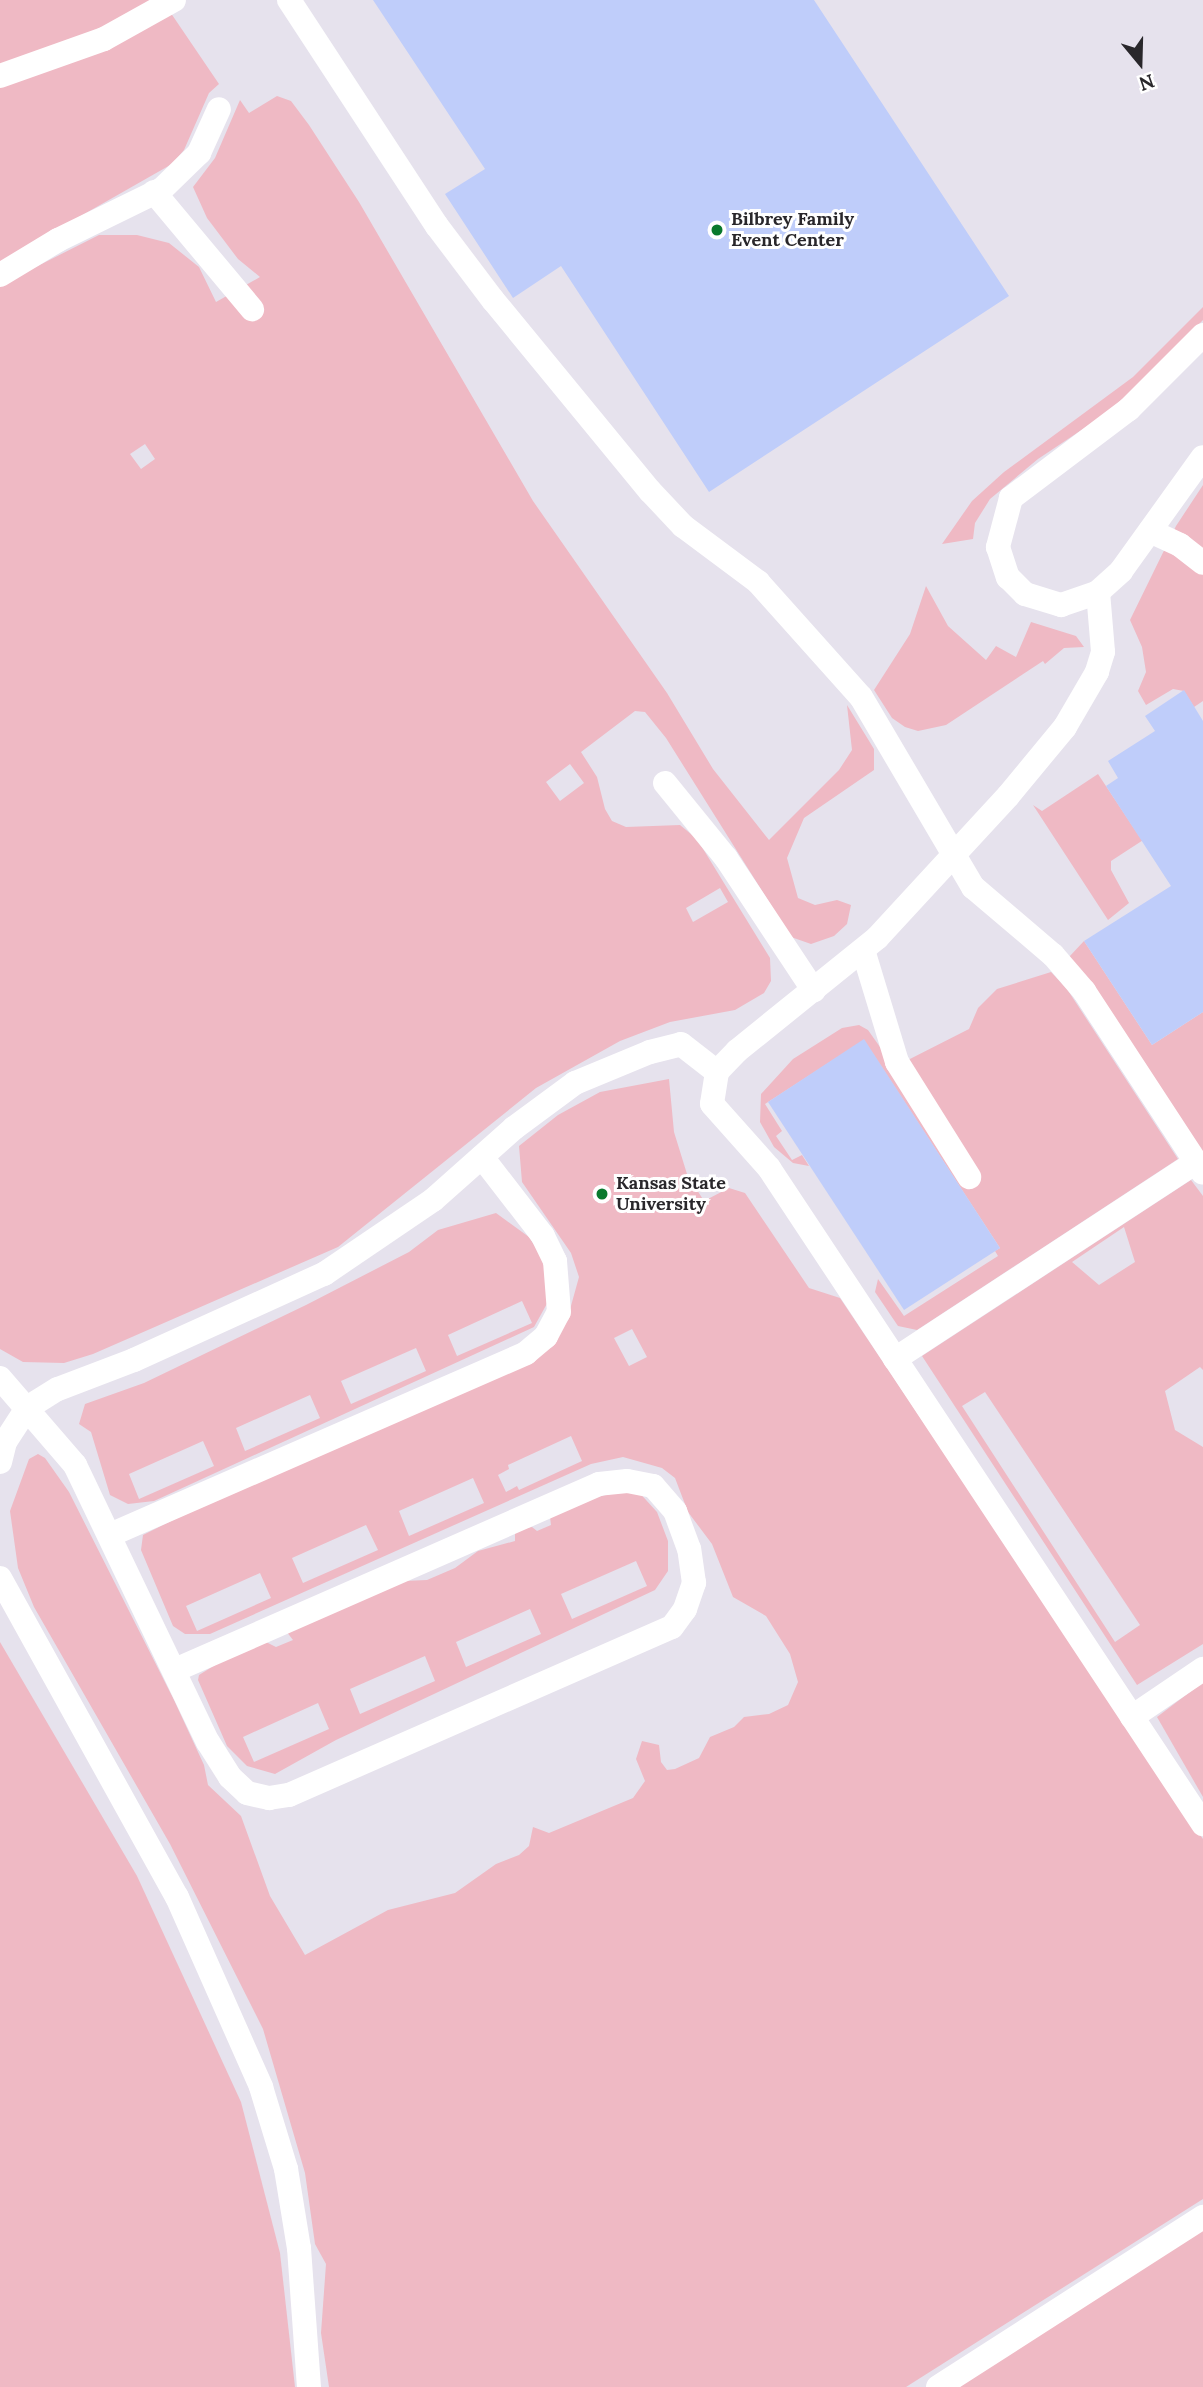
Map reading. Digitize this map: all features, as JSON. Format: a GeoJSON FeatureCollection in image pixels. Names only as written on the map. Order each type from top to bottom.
{"type":"FeatureCollection","features":[{"type":"Feature","properties":{"kind":"lane"},"geometry":{"type":"LineString","coordinates":[[0,76],[104,39],[174,0]]}},
{"type":"Feature","properties":{"kind":"lane"},"geometry":{"type":"LineString","coordinates":[[289,0],[437,226],[548,370],[658,500],[683,526],[758,582],[861,698],[951,855],[973,887],[1053,955],[1084,991],[1199,1168],[895,1359]]}},
{"type":"Feature","properties":{"kind":"lane"},"geometry":{"type":"LineString","coordinates":[[0,275],[154,192],[187,169],[219,110]]}},
{"type":"Feature","properties":{"kind":"lane"},"geometry":{"type":"LineString","coordinates":[[154,192],[252,309]]}},
{"type":"Feature","properties":{"kind":"lane"},"geometry":{"type":"LineString","coordinates":[[1203,335],[1129,409],[1011,498],[998,547],[1008,577],[1020,591],[1061,605],[1098,592],[1121,571],[1203,457]]}},
{"type":"Feature","properties":{"kind":"lane"},"geometry":{"type":"LineString","coordinates":[[1150,531],[1180,545],[1203,563]]}},
{"type":"Feature","properties":{"kind":"lane"},"geometry":{"type":"LineString","coordinates":[[1098,592],[1103,652],[1082,701],[1008,796],[863,950],[814,991],[772,1019],[717,1072],[712,1104],[768,1168],[1203,1824]]}},
{"type":"Feature","properties":{"kind":"lane"},"geometry":{"type":"LineString","coordinates":[[665,783],[726,858],[814,991]]}},
{"type":"Feature","properties":{"kind":"lane"},"geometry":{"type":"LineString","coordinates":[[863,950],[897,1062],[969,1177]]}},
{"type":"Feature","properties":{"kind":"lane"},"geometry":{"type":"LineString","coordinates":[[0,1462],[5,1442],[27,1408],[58,1389],[134,1360],[324,1274],[433,1200],[575,1083],[650,1052],[681,1044],[717,1072]]}},
{"type":"Feature","properties":{"kind":"lane"},"geometry":{"type":"LineString","coordinates":[[110,1535],[526,1353],[546,1336],[559,1312],[555,1261],[543,1236],[482,1157]]}},
{"type":"Feature","properties":{"kind":"lane"},"geometry":{"type":"LineString","coordinates":[[0,1378],[75,1465],[174,1670],[230,1777],[247,1793],[269,1798],[289,1795],[672,1627],[685,1609],[694,1583],[690,1549],[675,1511],[653,1486],[627,1480],[599,1484],[174,1670]]}},
{"type":"Feature","properties":{"kind":"lane"},"geometry":{"type":"LineString","coordinates":[[0,1578],[177,1898],[261,2087],[286,2169],[299,2248],[309,2387]]}},
{"type":"Feature","properties":{"kind":"lane"},"geometry":{"type":"LineString","coordinates":[[1132,1717],[1203,1669]]}},
{"type":"Feature","properties":{"kind":"lane"},"geometry":{"type":"LineString","coordinates":[[938,2387],[1203,2217]]}},
{"type":"Feature","properties":{"kind":"shaded area"},"geometry":{"type":"Polygon","coordinates":[[[0,0],[162,0],[219,84],[209,93],[184,150],[172,164],[0,262],[0,0]]]}},
{"type":"Feature","properties":{"kind":"shaded area"},"geometry":{"type":"Polygon","coordinates":[[[277,96],[291,101],[309,125],[359,202],[533,501],[667,693],[713,769],[769,840],[839,770],[852,750],[847,705],[874,749],[874,770],[804,818],[787,858],[798,898],[815,905],[837,900],[851,905],[847,924],[834,936],[811,944],[791,937],[666,738],[645,712],[635,711],[581,752],[597,777],[605,809],[612,821],[626,827],[680,825],[697,839],[770,958],[771,981],[764,993],[735,1010],[670,1022],[620,1041],[536,1088],[338,1247],[93,1354],[64,1363],[23,1362],[0,1349],[0,285],[99,235],[137,235],[169,243],[199,267],[216,302],[260,277],[238,259],[207,218],[193,187],[215,158],[240,100],[249,113],[277,96]],[[145,444],[130,454],[141,469],[155,459],[145,444]],[[570,764],[546,782],[560,801],[584,783],[570,764]],[[720,888],[686,908],[693,922],[728,902],[720,888]]]}},
{"type":"Feature","properties":{"kind":"shaded area"},"geometry":{"type":"Polygon","coordinates":[[[1203,307],[1203,320],[1122,403],[1038,459],[990,499],[975,523],[973,539],[942,544],[972,501],[1004,472],[1133,377],[1203,307]]]}},
{"type":"Feature","properties":{"kind":"shaded area"},"geometry":{"type":"Polygon","coordinates":[[[1203,485],[1203,701],[1194,707],[1184,691],[1173,689],[1146,705],[1138,691],[1146,672],[1142,647],[1130,620],[1176,526],[1203,485]]]}},
{"type":"Feature","properties":{"kind":"shaded area"},"geometry":{"type":"Polygon","coordinates":[[[926,586],[948,626],[986,660],[996,646],[1016,657],[1031,622],[1076,636],[1084,647],[1064,648],[1045,664],[1043,661],[946,725],[918,731],[905,727],[892,718],[874,690],[910,634],[926,586]]]}},
{"type":"Feature","properties":{"kind":"shaded area"},"geometry":{"type":"Polygon","coordinates":[[[1098,774],[1139,836],[1154,833],[1111,861],[1111,870],[1129,903],[1108,920],[1033,805],[1042,811],[1098,774]]]}},
{"type":"Feature","properties":{"kind":"shaded area"},"geometry":{"type":"Polygon","coordinates":[[[1084,941],[1152,1045],[1203,1012],[1203,1155],[1069,957],[1084,941]]]}},
{"type":"Feature","properties":{"kind":"shaded area"},"geometry":{"type":"Polygon","coordinates":[[[1051,972],[1067,989],[1178,1159],[917,1330],[898,1326],[875,1292],[878,1279],[904,1316],[998,1256],[995,1251],[1000,1248],[864,1040],[765,1104],[782,1131],[776,1136],[792,1160],[802,1155],[809,1166],[793,1163],[774,1147],[760,1122],[761,1094],[793,1059],[842,1028],[859,1025],[868,1030],[887,1057],[902,1063],[969,1029],[978,1008],[997,989],[1051,972]]]}},
{"type":"Feature","properties":{"kind":"shaded area"},"geometry":{"type":"Polygon","coordinates":[[[669,1079],[674,1132],[687,1174],[704,1201],[729,1188],[745,1193],[809,1288],[840,1298],[1203,1839],[1203,2199],[906,2387],[329,2387],[321,2333],[326,2264],[315,2244],[305,2173],[263,2029],[170,1844],[34,1607],[18,1568],[10,1511],[29,1459],[38,1454],[45,1458],[69,1492],[174,1700],[204,1765],[208,1785],[241,1816],[270,1896],[305,1955],[388,1910],[455,1893],[496,1864],[519,1855],[529,1846],[533,1827],[549,1833],[633,1798],[645,1781],[636,1759],[642,1741],[659,1745],[661,1762],[667,1770],[675,1769],[699,1758],[710,1737],[734,1727],[744,1717],[769,1714],[788,1705],[798,1682],[790,1654],[766,1616],[733,1597],[712,1544],[688,1512],[675,1478],[662,1468],[623,1457],[591,1464],[210,1634],[185,1634],[173,1626],[141,1550],[143,1535],[173,1520],[552,1347],[569,1313],[579,1277],[571,1253],[522,1182],[519,1146],[558,1115],[600,1092],[669,1079]],[[632,1329],[614,1338],[629,1366],[647,1357],[632,1329]],[[571,1436],[508,1465],[509,1469],[498,1475],[506,1492],[517,1486],[519,1490],[582,1461],[571,1436]],[[473,1478],[399,1511],[409,1536],[484,1503],[473,1478]],[[366,1525],[292,1558],[303,1583],[378,1550],[366,1525]],[[260,1573],[186,1606],[197,1631],[271,1598],[260,1573]]]}},
{"type":"Feature","properties":{"kind":"shaded area"},"geometry":{"type":"Polygon","coordinates":[[[1191,1180],[1203,1196],[1203,1370],[1200,1367],[1165,1391],[1175,1430],[1203,1447],[1203,1644],[1137,1685],[922,1356],[1191,1180]],[[1124,1227],[1072,1262],[1099,1285],[1135,1262],[1124,1227]],[[985,1392],[962,1406],[1115,1642],[1140,1625],[985,1392]]]}},
{"type":"Feature","properties":{"kind":"shaded area"},"geometry":{"type":"Polygon","coordinates":[[[496,1213],[529,1237],[545,1262],[549,1300],[534,1327],[154,1501],[128,1504],[110,1495],[91,1432],[79,1424],[85,1404],[144,1383],[306,1305],[409,1252],[438,1230],[496,1213]],[[522,1301],[448,1335],[457,1356],[532,1323],[522,1301]],[[416,1348],[341,1381],[351,1404],[426,1371],[416,1348]],[[310,1395],[236,1428],[245,1451],[320,1418],[310,1395]],[[203,1441],[129,1474],[139,1499],[214,1466],[203,1441]]]}},
{"type":"Feature","properties":{"kind":"shaded area"},"geometry":{"type":"Polygon","coordinates":[[[636,1489],[657,1512],[668,1541],[668,1571],[655,1590],[336,1740],[275,1774],[247,1766],[227,1746],[198,1680],[199,1675],[220,1662],[266,1642],[276,1647],[293,1640],[286,1631],[404,1581],[427,1580],[455,1568],[478,1551],[515,1541],[515,1530],[532,1527],[537,1531],[551,1525],[550,1517],[586,1499],[636,1489]],[[636,1561],[561,1594],[572,1619],[647,1586],[636,1561]],[[530,1609],[456,1642],[466,1667],[541,1634],[530,1609]],[[425,1656],[350,1689],[360,1714],[435,1681],[425,1656]],[[318,1703],[243,1737],[254,1762],[329,1729],[318,1703]]]}},
{"type":"Feature","properties":{"kind":"shaded area"},"geometry":{"type":"Polygon","coordinates":[[[0,1642],[137,1876],[241,2102],[280,2253],[295,2387],[0,2387],[0,1642]]]}},
{"type":"Feature","properties":{"kind":"shaded area"},"geometry":{"type":"Polygon","coordinates":[[[1203,1682],[1203,1797],[1157,1717],[1203,1682]]]}},
{"type":"Feature","properties":{"kind":"shaded area"},"geometry":{"type":"Polygon","coordinates":[[[1203,2229],[1203,2387],[954,2387],[1203,2229]]]}},
{"type":"Feature","properties":{"kind":"building","name":"Bilbrey Family Event Center"},"geometry":{"type":"Polygon","coordinates":[[[373,0],[814,0],[1009,296],[709,492],[561,266],[513,298],[445,194],[485,169],[373,0]]]}},
{"type":"Feature","properties":{"kind":"building"},"geometry":{"type":"Polygon","coordinates":[[[1184,690],[1203,721],[1203,1012],[1152,1045],[1084,941],[1171,886],[1106,786],[1118,778],[1108,761],[1155,731],[1145,716],[1184,690]]]}},
{"type":"Feature","properties":{"kind":"building"},"geometry":{"type":"Polygon","coordinates":[[[864,1039],[1000,1248],[904,1310],[768,1102],[864,1039]]]}},
{"type":"Feature","properties":{"kind":"place","name":"Bilbrey Family Event Center"},"geometry":{"type":"Point","coordinates":[717,230]}},
{"type":"Feature","properties":{"kind":"place","name":"Kansas State University"},"geometry":{"type":"Point","coordinates":[602,1194]}}]}
